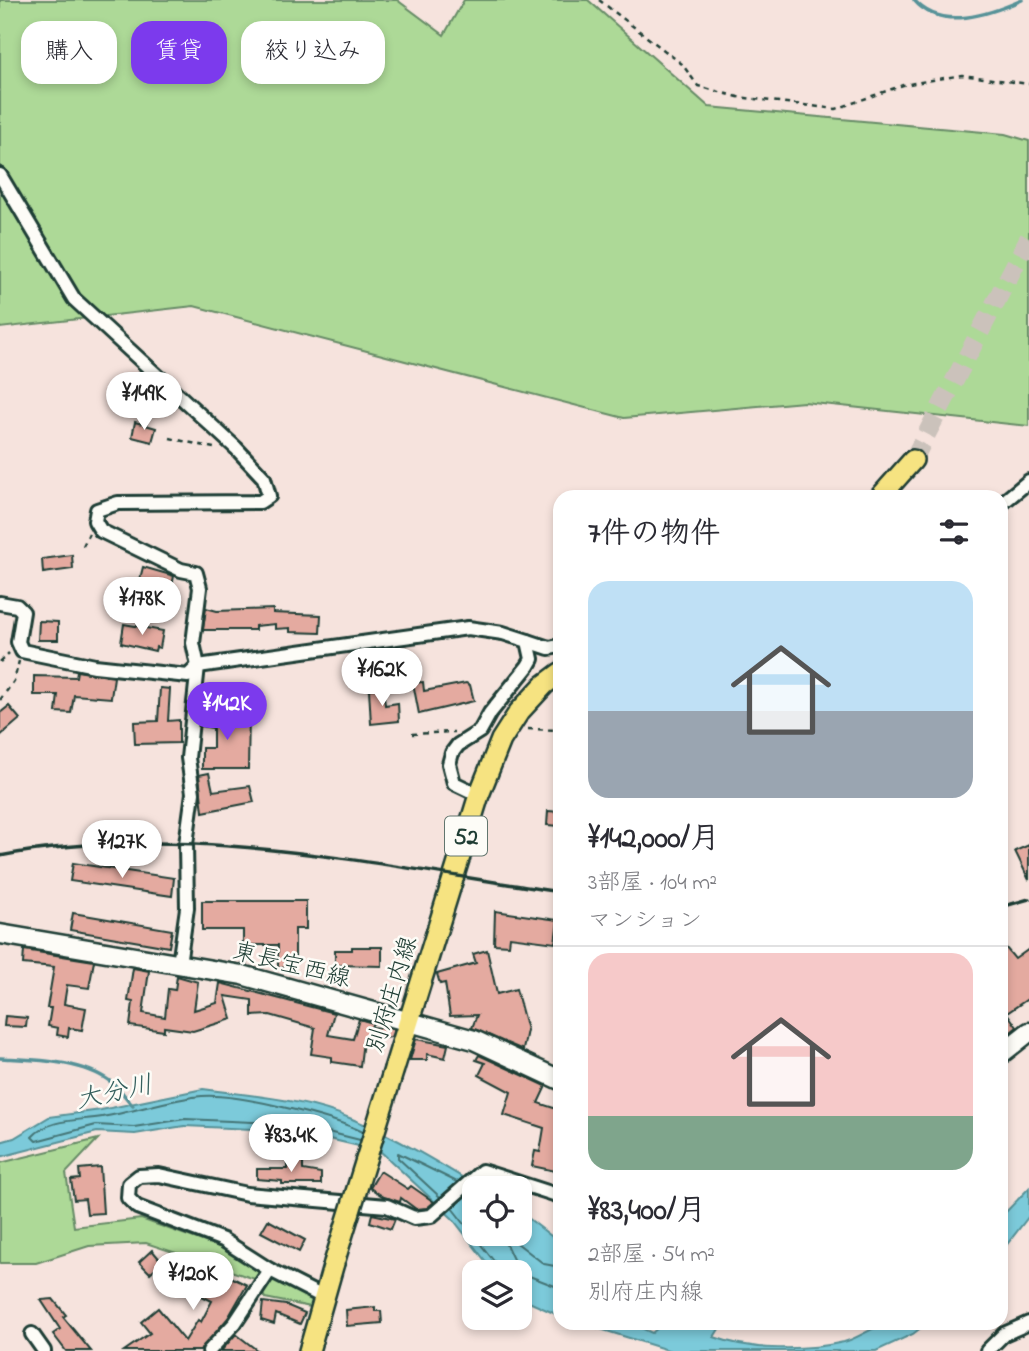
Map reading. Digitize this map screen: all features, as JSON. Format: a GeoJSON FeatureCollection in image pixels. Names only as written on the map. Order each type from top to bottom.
{"type":"FeatureCollection","features":[{"type":"Feature","properties":{"kind":"main road"},"geometry":{"type":"LineString","coordinates":[[886,490],[913,460]]}},
{"type":"Feature","properties":{"kind":"main road","name":"別府庄内線"},"geometry":{"type":"LineString","coordinates":[[309,1351],[323,1297],[479,795],[501,740],[544,685],[553,678]]}},
{"type":"Feature","properties":{"kind":"main road","name":"東長宝西線"},"geometry":{"type":"LineString","coordinates":[[0,934],[242,975],[483,1043],[553,1077]]}},
{"type":"Feature","properties":{"kind":"main road"},"geometry":{"type":"LineString","coordinates":[[1008,1048],[1029,1032]]}},
{"type":"Feature","properties":{"kind":"street"},"geometry":{"type":"LineString","coordinates":[[0,175],[74,299],[242,454],[264,478],[269,496],[260,502],[118,503],[97,510],[95,521],[101,531],[181,570],[197,573],[200,588],[194,643],[198,666],[188,758],[193,793],[186,844],[187,908],[179,964]]}},
{"type":"Feature","properties":{"kind":"street"},"geometry":{"type":"LineString","coordinates":[[1008,498],[1029,481]]}},
{"type":"Feature","properties":{"kind":"street"},"geometry":{"type":"LineString","coordinates":[[0,603],[17,606],[23,612],[19,648],[95,666],[188,676],[198,666],[468,628],[503,633],[553,647]]}},
{"type":"Feature","properties":{"kind":"street"},"geometry":{"type":"LineString","coordinates":[[479,795],[454,783],[449,764],[458,746],[480,731],[490,713],[528,666],[532,659],[528,642]]}},
{"type":"Feature","properties":{"kind":"street"},"geometry":{"type":"LineString","coordinates":[[323,1297],[270,1270],[223,1240],[137,1207],[128,1198],[129,1184],[139,1176],[159,1175],[247,1194],[387,1206],[414,1218],[431,1216],[482,1171],[553,1194]]}},
{"type":"Feature","properties":{"kind":"street"},"geometry":{"type":"LineString","coordinates":[[209,1351],[234,1323],[270,1270]]}},
{"type":"Feature","properties":{"kind":"street"},"geometry":{"type":"LineString","coordinates":[[987,1351],[1004,1334],[1029,1323]]}},
{"type":"Feature","properties":{"kind":"street"},"geometry":{"type":"LineString","coordinates":[[32,1334],[44,1351]]}},
{"type":"Feature","properties":{"kind":"path"},"geometry":{"type":"LineString","coordinates":[[599,0],[682,64],[698,86],[738,97],[836,110],[903,85],[962,75],[1029,85]]}},
{"type":"Feature","properties":{"kind":"path"},"geometry":{"type":"LineString","coordinates":[[170,438],[242,454]]}},
{"type":"Feature","properties":{"kind":"path"},"geometry":{"type":"LineString","coordinates":[[0,662],[19,648]]}},
{"type":"Feature","properties":{"kind":"path"},"geometry":{"type":"LineString","coordinates":[[0,700],[14,681],[19,648]]}},
{"type":"Feature","properties":{"kind":"path"},"geometry":{"type":"LineString","coordinates":[[512,723],[524,729],[553,730]]}},
{"type":"Feature","properties":{"kind":"path"},"geometry":{"type":"LineString","coordinates":[[412,734],[480,731]]}},
{"type":"Feature","properties":{"kind":"green space"},"geometry":{"type":"Polygon","coordinates":[[[0,0],[397,0],[444,35],[464,0],[588,0],[709,107],[1005,134],[1029,141],[1029,426],[804,402],[624,418],[194,306],[0,328],[0,0]]]}},
{"type":"Feature","properties":{"kind":"green space"},"geometry":{"type":"Polygon","coordinates":[[[98,1139],[66,1173],[74,1227],[141,1219],[267,1264],[313,1296],[311,1307],[265,1298],[255,1279],[146,1243],[89,1246],[36,1263],[0,1263],[0,1163],[98,1139]]]}},
{"type":"Feature","properties":{"kind":"water"},"geometry":{"type":"Polygon","coordinates":[[[203,1089],[316,1107],[368,1126],[462,1177],[462,1231],[452,1218],[380,1151],[295,1131],[184,1126],[135,1134],[97,1132],[0,1157],[0,1142],[14,1138],[49,1117],[101,1110],[203,1089]]]}},
{"type":"Feature","properties":{"kind":"water"},"geometry":{"type":"Polygon","coordinates":[[[1029,1188],[1029,1216],[1008,1243],[1008,1210],[1029,1188]]]}},
{"type":"Feature","properties":{"kind":"water"},"geometry":{"type":"Polygon","coordinates":[[[532,1221],[553,1238],[553,1313],[532,1303],[532,1260],[485,1260],[474,1246],[532,1246],[532,1221]]]}},
{"type":"Feature","properties":{"kind":"water"},"geometry":{"type":"Polygon","coordinates":[[[604,1330],[646,1330],[652,1333],[655,1330],[718,1330],[714,1337],[729,1342],[778,1348],[829,1345],[844,1342],[871,1330],[918,1330],[876,1351],[671,1351],[604,1330]]]}},
{"type":"Feature","properties":{"kind":"building"},"geometry":{"type":"Polygon","coordinates":[[[135,422],[156,428],[152,442],[132,437],[135,422]]]}},
{"type":"Feature","properties":{"kind":"building"},"geometry":{"type":"Polygon","coordinates":[[[72,555],[73,569],[43,573],[42,559],[72,555]]]}},
{"type":"Feature","properties":{"kind":"building"},"geometry":{"type":"Polygon","coordinates":[[[143,567],[174,576],[171,591],[139,583],[143,567]]]}},
{"type":"Feature","properties":{"kind":"building"},"geometry":{"type":"Polygon","coordinates":[[[206,608],[217,611],[273,609],[273,613],[321,615],[320,633],[290,632],[290,628],[275,629],[275,624],[255,626],[255,630],[203,630],[206,608]]]}},
{"type":"Feature","properties":{"kind":"building"},"geometry":{"type":"Polygon","coordinates":[[[39,621],[58,622],[58,640],[38,640],[39,621]]]}},
{"type":"Feature","properties":{"kind":"building"},"geometry":{"type":"Polygon","coordinates":[[[124,624],[163,631],[160,648],[156,647],[155,651],[121,643],[124,624]]]}},
{"type":"Feature","properties":{"kind":"building"},"geometry":{"type":"Polygon","coordinates":[[[77,671],[114,677],[111,698],[74,695],[71,713],[56,712],[58,695],[34,695],[34,676],[76,677],[77,671]]]}},
{"type":"Feature","properties":{"kind":"building"},"geometry":{"type":"Polygon","coordinates":[[[423,682],[424,691],[466,683],[470,685],[474,701],[419,714],[413,683],[423,682]]]}},
{"type":"Feature","properties":{"kind":"building"},"geometry":{"type":"Polygon","coordinates":[[[160,688],[170,689],[168,721],[179,720],[179,743],[135,744],[134,722],[158,721],[160,688]]]}},
{"type":"Feature","properties":{"kind":"building"},"geometry":{"type":"Polygon","coordinates":[[[383,688],[385,705],[398,703],[399,721],[371,724],[369,689],[383,688]]]}},
{"type":"Feature","properties":{"kind":"building"},"geometry":{"type":"Polygon","coordinates":[[[9,706],[20,719],[0,736],[0,713],[9,706]]]}},
{"type":"Feature","properties":{"kind":"building"},"geometry":{"type":"Polygon","coordinates":[[[202,713],[249,715],[248,769],[202,769],[202,748],[213,748],[213,728],[200,726],[202,713]]]}},
{"type":"Feature","properties":{"kind":"building"},"geometry":{"type":"Polygon","coordinates":[[[209,773],[213,791],[250,786],[254,802],[203,812],[199,775],[209,773]]]}},
{"type":"Feature","properties":{"kind":"building"},"geometry":{"type":"Polygon","coordinates":[[[548,811],[553,811],[553,825],[547,825],[548,811]]]}},
{"type":"Feature","properties":{"kind":"building"},"geometry":{"type":"Polygon","coordinates":[[[1029,845],[1029,880],[1015,851],[1029,845]]]}},
{"type":"Feature","properties":{"kind":"building"},"geometry":{"type":"Polygon","coordinates":[[[73,863],[174,878],[172,896],[70,881],[73,863]]]}},
{"type":"Feature","properties":{"kind":"building"},"geometry":{"type":"Polygon","coordinates":[[[202,901],[306,901],[306,929],[295,929],[295,967],[278,968],[278,945],[243,945],[243,930],[202,930],[202,901]]]}},
{"type":"Feature","properties":{"kind":"building"},"geometry":{"type":"Polygon","coordinates":[[[495,911],[553,919],[553,943],[510,937],[509,945],[494,944],[495,911]]]}},
{"type":"Feature","properties":{"kind":"building"},"geometry":{"type":"Polygon","coordinates":[[[73,913],[172,930],[169,947],[70,930],[73,913]]]}},
{"type":"Feature","properties":{"kind":"building"},"geometry":{"type":"Polygon","coordinates":[[[352,947],[382,947],[382,966],[335,965],[335,950],[352,950],[352,947]]]}},
{"type":"Feature","properties":{"kind":"building"},"geometry":{"type":"Polygon","coordinates":[[[1029,949],[1029,998],[1008,1012],[1008,950],[1015,959],[1029,949]]]}},
{"type":"Feature","properties":{"kind":"building"},"geometry":{"type":"Polygon","coordinates":[[[24,950],[94,961],[89,988],[67,985],[64,1004],[86,1008],[82,1030],[69,1028],[68,1037],[57,1035],[58,1028],[48,1026],[51,1008],[47,1008],[54,967],[23,964],[24,950]]]}},
{"type":"Feature","properties":{"kind":"building"},"geometry":{"type":"Polygon","coordinates":[[[487,950],[497,994],[516,989],[527,1030],[523,1050],[472,1028],[477,1015],[450,1016],[445,983],[440,984],[437,974],[476,963],[473,954],[487,950]]]}},
{"type":"Feature","properties":{"kind":"building"},"geometry":{"type":"Polygon","coordinates":[[[133,968],[149,971],[143,1013],[165,1017],[168,989],[175,990],[177,976],[198,982],[194,1010],[217,1003],[220,983],[334,1013],[328,1035],[353,1039],[359,1019],[373,1023],[371,1027],[394,1029],[391,1037],[363,1041],[360,1066],[332,1062],[332,1057],[311,1054],[315,1028],[270,1015],[252,1016],[252,1000],[225,996],[232,1019],[193,1031],[164,1027],[164,1031],[130,1026],[133,1002],[128,1001],[133,968]]]}},
{"type":"Feature","properties":{"kind":"building"},"geometry":{"type":"Polygon","coordinates":[[[1008,1014],[1017,1027],[1008,1034],[1008,1014]]]}},
{"type":"Feature","properties":{"kind":"building"},"geometry":{"type":"Polygon","coordinates":[[[5,1016],[27,1018],[26,1027],[4,1026],[5,1016]]]}},
{"type":"Feature","properties":{"kind":"building"},"geometry":{"type":"Polygon","coordinates":[[[416,1039],[448,1045],[445,1058],[427,1054],[427,1060],[410,1060],[416,1039]]]}},
{"type":"Feature","properties":{"kind":"building"},"geometry":{"type":"Polygon","coordinates":[[[479,1055],[546,1086],[538,1103],[553,1108],[553,1170],[532,1166],[535,1151],[540,1152],[544,1128],[504,1115],[511,1092],[479,1075],[485,1063],[476,1060],[479,1055]]]}},
{"type":"Feature","properties":{"kind":"building"},"geometry":{"type":"Polygon","coordinates":[[[287,1157],[303,1157],[303,1170],[321,1173],[321,1184],[282,1184],[282,1181],[257,1179],[257,1169],[287,1169],[287,1157]]]}},
{"type":"Feature","properties":{"kind":"building"},"geometry":{"type":"Polygon","coordinates":[[[100,1167],[103,1213],[87,1214],[85,1199],[74,1200],[71,1180],[80,1179],[79,1169],[100,1167]]]}},
{"type":"Feature","properties":{"kind":"building"},"geometry":{"type":"Polygon","coordinates":[[[380,1171],[408,1189],[411,1186],[434,1202],[427,1208],[416,1209],[401,1198],[400,1202],[384,1197],[370,1188],[380,1171]]]}},
{"type":"Feature","properties":{"kind":"building"},"geometry":{"type":"Polygon","coordinates":[[[372,1214],[395,1219],[391,1229],[370,1222],[372,1214]]]}},
{"type":"Feature","properties":{"kind":"building"},"geometry":{"type":"Polygon","coordinates":[[[268,1220],[305,1240],[299,1252],[261,1232],[268,1220]]]}},
{"type":"Feature","properties":{"kind":"building"},"geometry":{"type":"Polygon","coordinates":[[[152,1250],[162,1262],[150,1273],[139,1262],[152,1250]]]}},
{"type":"Feature","properties":{"kind":"building"},"geometry":{"type":"Polygon","coordinates":[[[170,1258],[197,1271],[200,1266],[223,1278],[225,1274],[247,1285],[228,1318],[200,1351],[124,1351],[150,1333],[141,1322],[158,1308],[185,1341],[198,1320],[201,1322],[212,1301],[188,1289],[191,1284],[164,1270],[170,1258]]]}},
{"type":"Feature","properties":{"kind":"building"},"geometry":{"type":"Polygon","coordinates":[[[53,1299],[66,1315],[63,1317],[91,1351],[66,1351],[53,1334],[60,1329],[41,1300],[53,1299]]]}},
{"type":"Feature","properties":{"kind":"building"},"geometry":{"type":"Polygon","coordinates":[[[263,1302],[286,1305],[305,1313],[300,1324],[276,1314],[274,1324],[261,1320],[263,1302]]]}},
{"type":"Feature","properties":{"kind":"building"},"geometry":{"type":"Polygon","coordinates":[[[375,1307],[375,1311],[381,1311],[382,1323],[347,1326],[346,1310],[375,1307]]]}},
{"type":"Feature","properties":{"kind":"building"},"geometry":{"type":"Polygon","coordinates":[[[236,1334],[258,1351],[221,1351],[236,1334]]]}},
{"type":"Feature","properties":{"kind":"waterway"},"geometry":{"type":"LineString","coordinates":[[914,0],[925,10],[952,18],[981,15],[1022,0]]}},
{"type":"Feature","properties":{"kind":"waterway","name":"大分川"},"geometry":{"type":"LineString","coordinates":[[0,1058],[58,1062],[86,1069],[114,1084],[133,1106]]}},
{"type":"Feature","properties":{"kind":"tunnel"},"geometry":{"type":"LineString","coordinates":[[913,460],[1029,238]]}},
{"type":"Feature","properties":{"kind":"railway"},"geometry":{"type":"LineString","coordinates":[[0,856],[70,846],[140,843],[211,845],[351,860],[553,891]]}},
{"type":"Feature","properties":{"kind":"railway"},"geometry":{"type":"LineString","coordinates":[[1008,905],[1029,899]]}}]}
